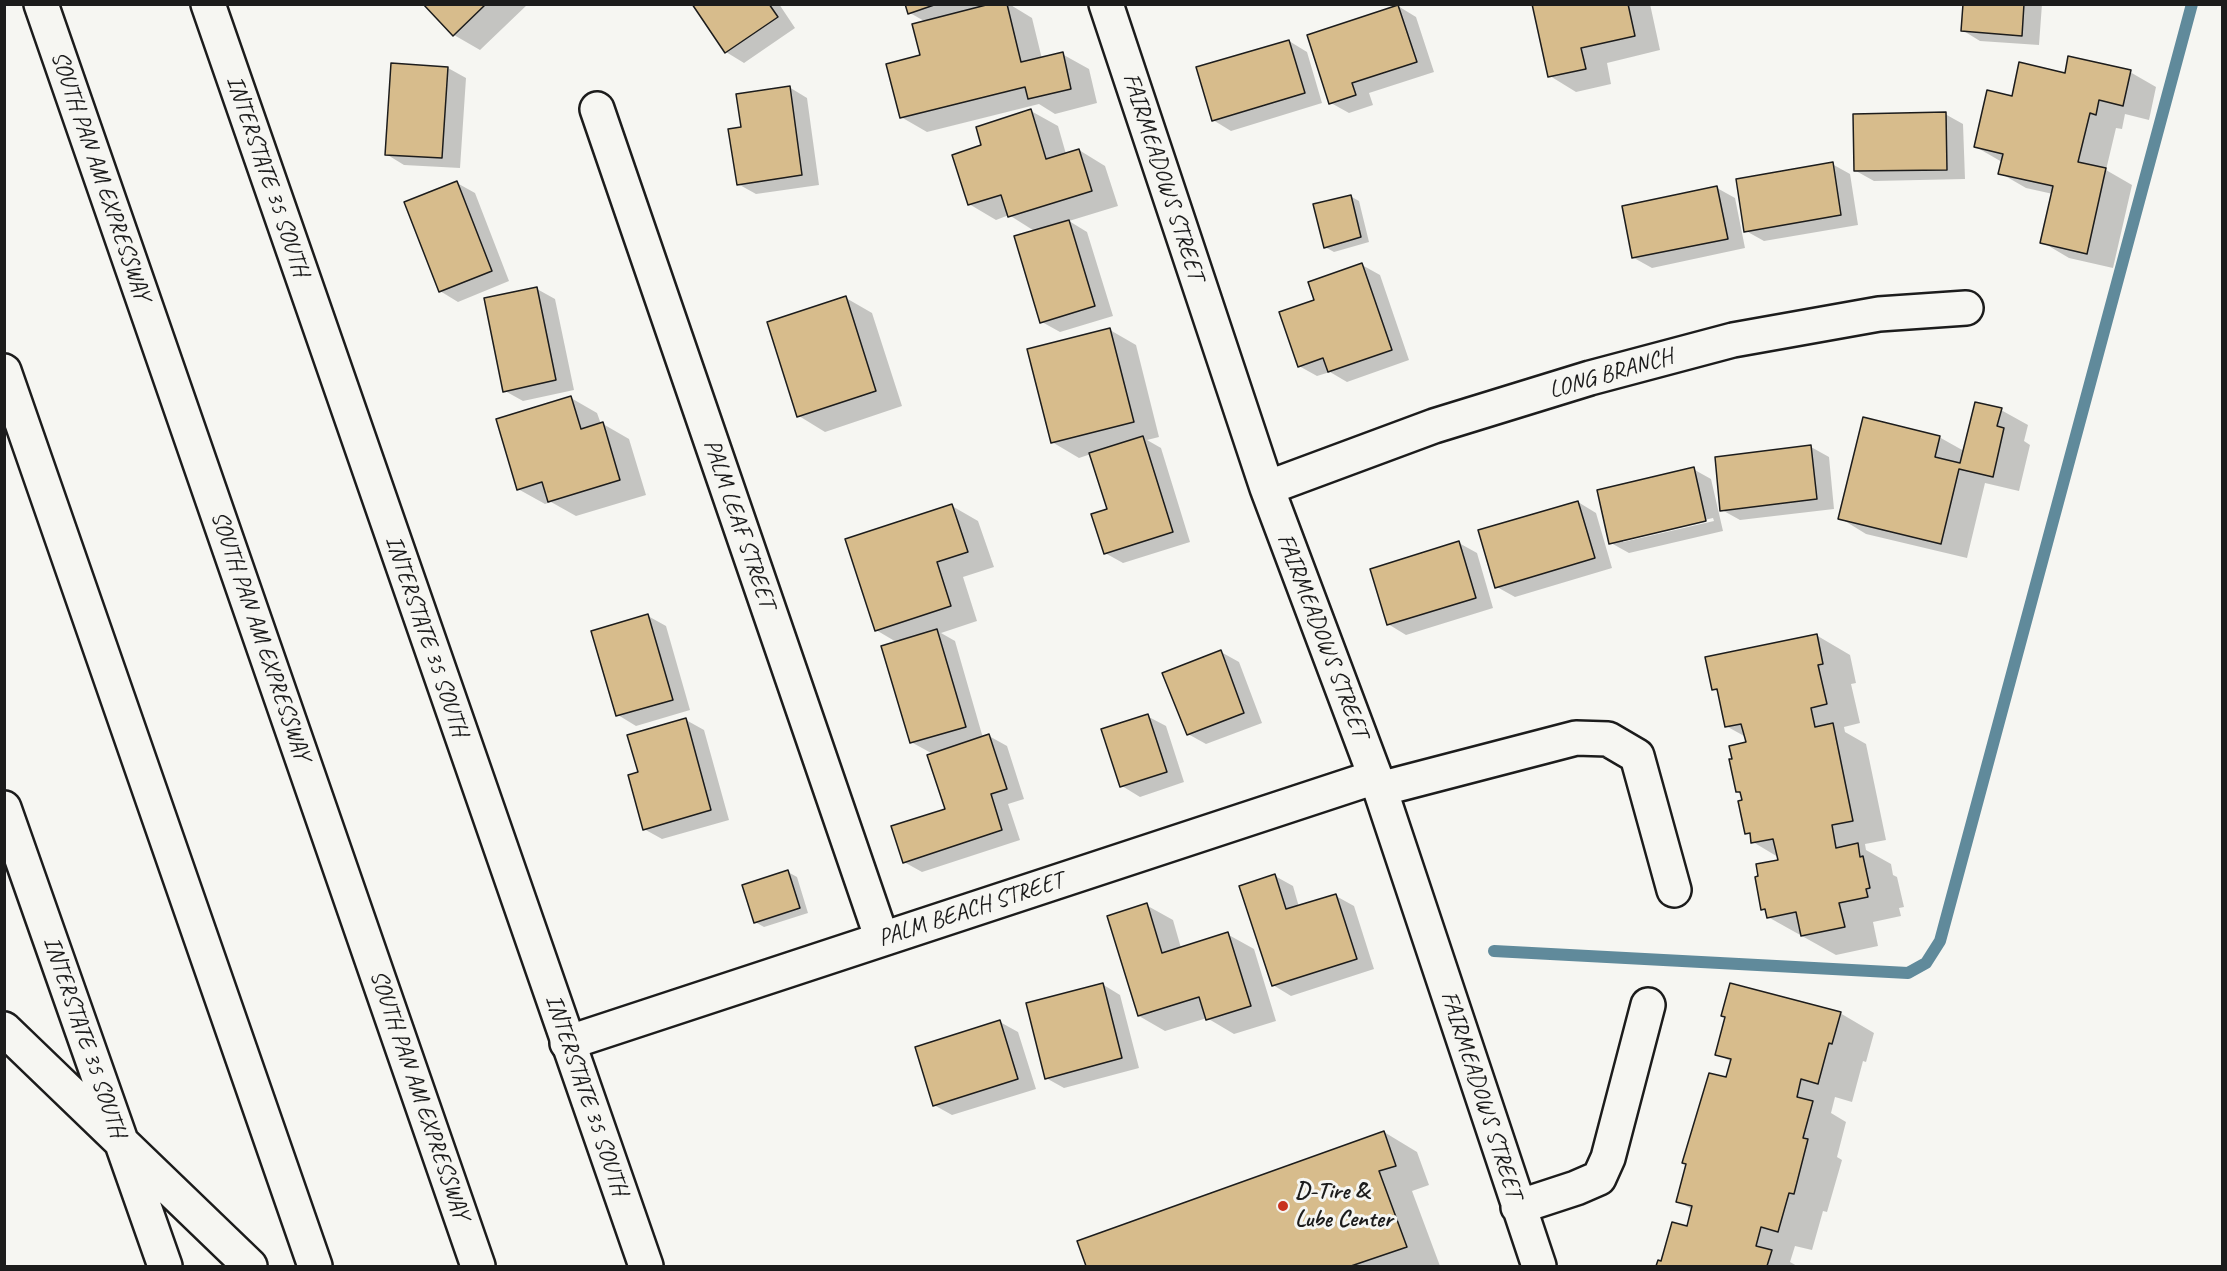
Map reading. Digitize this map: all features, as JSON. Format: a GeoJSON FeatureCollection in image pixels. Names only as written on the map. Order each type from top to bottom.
{"type":"FeatureCollection","features":[{"type":"Feature","properties":{"kind":"main road","name":"SOUTH PAN AM EXPRESSWAY"},"geometry":{"type":"LineString","coordinates":[[41,4],[478,1266]]}},
{"type":"Feature","properties":{"kind":"main road","name":"INTERSTATE 35 SOUTH"},"geometry":{"type":"LineString","coordinates":[[208,4],[646,1266]]}},
{"type":"Feature","properties":{"kind":"main road","name":"FAIRMEADOWS STREET"},"geometry":{"type":"LineString","coordinates":[[1106,4],[1267,488],[1378,783],[1539,1266]]}},
{"type":"Feature","properties":{"kind":"main road","name":"PALM LEAF STREET"},"geometry":{"type":"LineString","coordinates":[[597,109],[882,939]]}},
{"type":"Feature","properties":{"kind":"main road","name":"LONG BRANCH"},"geometry":{"type":"LineString","coordinates":[[1267,488],[1434,426],[1590,378],[1733,340],[1879,314],[1966,308]]}},
{"type":"Feature","properties":{"kind":"main road"},"geometry":{"type":"LineString","coordinates":[[4,371],[315,1266]]}},
{"type":"Feature","properties":{"kind":"main road","name":"PALM BEACH STREET"},"geometry":{"type":"LineString","coordinates":[[567,1043],[882,939],[1378,783],[1576,738],[1608,739],[1637,756],[1674,890]]}},
{"type":"Feature","properties":{"kind":"main road","name":"INTERSTATE 35 SOUTH"},"geometry":{"type":"LineString","coordinates":[[4,808],[165,1266]]}},
{"type":"Feature","properties":{"kind":"main road"},"geometry":{"type":"LineString","coordinates":[[1518,1207],[1599,1178],[1608,1158],[1648,1005]]}},
{"type":"Feature","properties":{"kind":"main road"},"geometry":{"type":"LineString","coordinates":[[4,1029],[250,1266]]}},
{"type":"Feature","properties":{"kind":"building"},"geometry":{"type":"Polygon","coordinates":[[[423,4],[486,4],[453,36],[423,4]]]}},
{"type":"Feature","properties":{"kind":"building"},"geometry":{"type":"Polygon","coordinates":[[[692,4],[769,4],[778,17],[725,53],[692,4]]]}},
{"type":"Feature","properties":{"kind":"building"},"geometry":{"type":"Polygon","coordinates":[[[905,4],[937,4],[908,14],[905,4]]]}},
{"type":"Feature","properties":{"kind":"building"},"geometry":{"type":"Polygon","coordinates":[[[990,4],[1007,4],[1021,62],[1063,52],[1071,89],[1028,99],[1025,87],[900,118],[886,64],[920,55],[912,24],[990,4]]]}},
{"type":"Feature","properties":{"kind":"building"},"geometry":{"type":"Polygon","coordinates":[[[1532,4],[1628,4],[1635,36],[1581,48],[1586,69],[1548,77],[1532,4]]]}},
{"type":"Feature","properties":{"kind":"building"},"geometry":{"type":"Polygon","coordinates":[[[1963,4],[2024,4],[2022,36],[1961,31],[1963,4]]]}},
{"type":"Feature","properties":{"kind":"building"},"geometry":{"type":"Polygon","coordinates":[[[1398,5],[1417,62],[1352,83],[1356,95],[1329,104],[1307,35],[1398,5]]]}},
{"type":"Feature","properties":{"kind":"building"},"geometry":{"type":"Polygon","coordinates":[[[1289,40],[1305,93],[1212,121],[1196,67],[1289,40]]]}},
{"type":"Feature","properties":{"kind":"building"},"geometry":{"type":"Polygon","coordinates":[[[2068,56],[2131,70],[2123,106],[2099,100],[2096,115],[2090,113],[2078,162],[2106,168],[2087,254],[2040,243],[2053,186],[1998,174],[2003,154],[1974,147],[1987,90],[2012,96],[2019,62],[2065,73],[2068,56]]]}},
{"type":"Feature","properties":{"kind":"building"},"geometry":{"type":"Polygon","coordinates":[[[391,63],[448,67],[442,158],[385,155],[391,63]]]}},
{"type":"Feature","properties":{"kind":"building"},"geometry":{"type":"Polygon","coordinates":[[[790,86],[802,175],[737,185],[728,129],[741,127],[736,94],[790,86]]]}},
{"type":"Feature","properties":{"kind":"building"},"geometry":{"type":"Polygon","coordinates":[[[1031,109],[1046,159],[1079,149],[1092,191],[1008,217],[1001,195],[968,205],[952,155],[981,145],[976,127],[1031,109]]]}},
{"type":"Feature","properties":{"kind":"building"},"geometry":{"type":"Polygon","coordinates":[[[1946,112],[1947,170],[1854,171],[1853,114],[1946,112]]]}},
{"type":"Feature","properties":{"kind":"building"},"geometry":{"type":"Polygon","coordinates":[[[1833,162],[1841,215],[1744,232],[1736,179],[1833,162]]]}},
{"type":"Feature","properties":{"kind":"building"},"geometry":{"type":"Polygon","coordinates":[[[457,181],[492,271],[439,292],[404,202],[457,181]]]}},
{"type":"Feature","properties":{"kind":"building"},"geometry":{"type":"Polygon","coordinates":[[[1717,186],[1728,239],[1632,258],[1622,206],[1717,186]]]}},
{"type":"Feature","properties":{"kind":"building"},"geometry":{"type":"Polygon","coordinates":[[[1351,195],[1361,237],[1324,248],[1313,204],[1351,195]]]}},
{"type":"Feature","properties":{"kind":"building"},"geometry":{"type":"Polygon","coordinates":[[[1069,220],[1095,306],[1040,323],[1014,236],[1069,220]]]}},
{"type":"Feature","properties":{"kind":"building"},"geometry":{"type":"Polygon","coordinates":[[[1362,263],[1392,350],[1328,372],[1323,358],[1298,367],[1279,312],[1314,300],[1308,282],[1362,263]]]}},
{"type":"Feature","properties":{"kind":"building"},"geometry":{"type":"Polygon","coordinates":[[[537,287],[556,380],[503,392],[484,298],[537,287]]]}},
{"type":"Feature","properties":{"kind":"building"},"geometry":{"type":"Polygon","coordinates":[[[846,296],[876,391],[797,417],[767,322],[846,296]]]}},
{"type":"Feature","properties":{"kind":"building"},"geometry":{"type":"Polygon","coordinates":[[[1110,328],[1134,422],[1051,443],[1027,349],[1110,328]]]}},
{"type":"Feature","properties":{"kind":"building"},"geometry":{"type":"Polygon","coordinates":[[[571,396],[581,429],[603,422],[620,480],[548,502],[542,482],[517,490],[496,419],[571,396]]]}},
{"type":"Feature","properties":{"kind":"building"},"geometry":{"type":"Polygon","coordinates":[[[1975,402],[2002,408],[1997,426],[2004,428],[1993,477],[1959,469],[1941,544],[1838,519],[1863,417],[1940,436],[1935,457],[1960,463],[1975,402]]]}},
{"type":"Feature","properties":{"kind":"building"},"geometry":{"type":"Polygon","coordinates":[[[1143,436],[1173,532],[1104,554],[1091,514],[1107,509],[1089,453],[1143,436]]]}},
{"type":"Feature","properties":{"kind":"building"},"geometry":{"type":"Polygon","coordinates":[[[1811,445],[1817,499],[1720,511],[1715,457],[1811,445]]]}},
{"type":"Feature","properties":{"kind":"building"},"geometry":{"type":"Polygon","coordinates":[[[1694,467],[1706,521],[1609,544],[1597,490],[1694,467]]]}},
{"type":"Feature","properties":{"kind":"building"},"geometry":{"type":"Polygon","coordinates":[[[1578,501],[1595,558],[1495,588],[1478,530],[1578,501]]]}},
{"type":"Feature","properties":{"kind":"building"},"geometry":{"type":"Polygon","coordinates":[[[952,504],[968,552],[937,562],[951,606],[875,631],[845,539],[952,504]]]}},
{"type":"Feature","properties":{"kind":"building"},"geometry":{"type":"Polygon","coordinates":[[[1459,541],[1476,598],[1387,625],[1370,569],[1459,541]]]}},
{"type":"Feature","properties":{"kind":"building"},"geometry":{"type":"Polygon","coordinates":[[[648,614],[673,700],[616,716],[591,631],[648,614]]]}},
{"type":"Feature","properties":{"kind":"building"},"geometry":{"type":"Polygon","coordinates":[[[937,629],[966,727],[910,743],[881,646],[937,629]]]}},
{"type":"Feature","properties":{"kind":"building"},"geometry":{"type":"Polygon","coordinates":[[[1817,634],[1823,664],[1818,665],[1827,704],[1811,708],[1815,727],[1833,723],[1853,821],[1832,825],[1836,848],[1858,843],[1870,888],[1866,889],[1868,897],[1839,903],[1845,927],[1801,936],[1796,912],[1767,918],[1765,909],[1761,910],[1755,877],[1758,876],[1756,864],[1778,860],[1773,839],[1751,843],[1750,833],[1745,834],[1738,801],[1742,800],[1740,792],[1736,792],[1729,759],[1732,759],[1729,746],[1746,742],[1741,724],[1725,727],[1717,689],[1712,690],[1705,657],[1817,634]]]}},
{"type":"Feature","properties":{"kind":"building"},"geometry":{"type":"Polygon","coordinates":[[[1221,650],[1244,713],[1187,735],[1162,673],[1221,650]]]}},
{"type":"Feature","properties":{"kind":"building"},"geometry":{"type":"Polygon","coordinates":[[[1148,714],[1167,772],[1120,787],[1101,729],[1148,714]]]}},
{"type":"Feature","properties":{"kind":"building"},"geometry":{"type":"Polygon","coordinates":[[[686,718],[711,810],[643,830],[628,775],[638,772],[627,735],[686,718]]]}},
{"type":"Feature","properties":{"kind":"building"},"geometry":{"type":"Polygon","coordinates":[[[989,734],[1007,789],[991,794],[1002,830],[903,863],[891,826],[945,809],[927,755],[989,734]]]}},
{"type":"Feature","properties":{"kind":"building"},"geometry":{"type":"Polygon","coordinates":[[[788,870],[800,908],[754,923],[742,885],[788,870]]]}},
{"type":"Feature","properties":{"kind":"building"},"geometry":{"type":"Polygon","coordinates":[[[1275,874],[1286,909],[1336,894],[1357,959],[1272,986],[1239,886],[1275,874]]]}},
{"type":"Feature","properties":{"kind":"building"},"geometry":{"type":"Polygon","coordinates":[[[1147,903],[1162,953],[1228,932],[1251,1006],[1206,1020],[1199,997],[1138,1016],[1107,916],[1147,903]]]}},
{"type":"Feature","properties":{"kind":"building"},"geometry":{"type":"Polygon","coordinates":[[[1103,983],[1122,1058],[1045,1079],[1026,1003],[1103,983]]]}},
{"type":"Feature","properties":{"kind":"building"},"geometry":{"type":"Polygon","coordinates":[[[1730,983],[1841,1012],[1832,1044],[1829,1043],[1818,1084],[1801,1079],[1797,1097],[1813,1101],[1803,1138],[1808,1139],[1794,1194],[1789,1193],[1778,1232],[1761,1227],[1756,1246],[1772,1250],[1767,1266],[1656,1266],[1658,1260],[1661,1261],[1672,1222],[1687,1226],[1692,1206],[1676,1202],[1686,1164],[1682,1163],[1709,1073],[1726,1077],[1731,1059],[1715,1055],[1725,1017],[1721,1016],[1730,983]]]}},
{"type":"Feature","properties":{"kind":"building"},"geometry":{"type":"Polygon","coordinates":[[[1000,1020],[1018,1079],[933,1106],[915,1047],[1000,1020]]]}},
{"type":"Feature","properties":{"kind":"building","name":"D-Tire & Lube Center"},"geometry":{"type":"Polygon","coordinates":[[[1384,1131],[1396,1166],[1379,1171],[1407,1247],[1351,1266],[1086,1266],[1077,1241],[1384,1131]]]}},
{"type":"Feature","properties":{"kind":"waterway"},"geometry":{"type":"LineString","coordinates":[[1494,951],[1908,973],[1926,963],[1940,941],[2192,4]]}},
{"type":"Feature","properties":{"kind":"place","name":"D-Tire & Lube Center"},"geometry":{"type":"Point","coordinates":[1283,1206]}}]}
